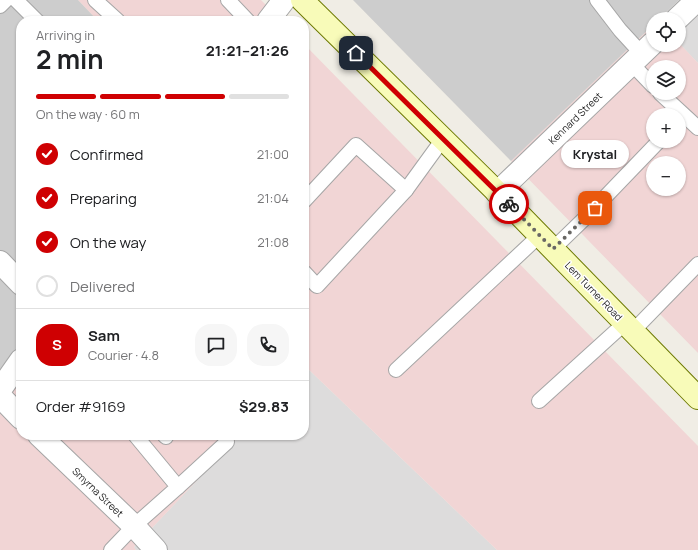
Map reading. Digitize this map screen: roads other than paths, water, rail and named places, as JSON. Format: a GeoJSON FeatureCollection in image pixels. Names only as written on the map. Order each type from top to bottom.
{"type":"FeatureCollection","features":[{"type":"Feature","properties":{"kind":"main road","name":"Lem Turner Road"},"geometry":{"type":"LineString","coordinates":[[302,0],[547,242],[698,398]]}},
{"type":"Feature","properties":{"kind":"street"},"geometry":{"type":"LineString","coordinates":[[272,16],[284,0]]}},
{"type":"Feature","properties":{"kind":"street"},"geometry":{"type":"LineString","coordinates":[[685,12],[697,0]]}},
{"type":"Feature","properties":{"kind":"street","name":"Kennard Street"},"geometry":{"type":"LineString","coordinates":[[497,193],[642,53]]}},
{"type":"Feature","properties":{"kind":"street"},"geometry":{"type":"LineString","coordinates":[[0,262],[16,279]]}},
{"type":"Feature","properties":{"kind":"street"},"geometry":{"type":"LineString","coordinates":[[0,390],[16,367]]}},
{"type":"Feature","properties":{"kind":"street"},"geometry":{"type":"LineString","coordinates":[[0,396],[16,413]]}},
{"type":"Feature","properties":{"kind":"street","name":"Smyrna Street"},"geometry":{"type":"LineString","coordinates":[[44,440],[134,526],[156,550]]}},
{"type":"Feature","properties":{"kind":"lane"},"geometry":{"type":"LineString","coordinates":[[0,6],[6,0]]}},
{"type":"Feature","properties":{"kind":"lane"},"geometry":{"type":"LineString","coordinates":[[16,0],[32,16]]}},
{"type":"Feature","properties":{"kind":"lane"},"geometry":{"type":"LineString","coordinates":[[228,0],[243,16]]}},
{"type":"Feature","properties":{"kind":"lane"},"geometry":{"type":"LineString","coordinates":[[597,0],[620,30],[642,53],[646,65]]}},
{"type":"Feature","properties":{"kind":"lane"},"geometry":{"type":"LineString","coordinates":[[102,2],[114,16]]}},
{"type":"Feature","properties":{"kind":"lane"},"geometry":{"type":"LineString","coordinates":[[666,100],[673,108]]}},
{"type":"Feature","properties":{"kind":"lane"},"geometry":{"type":"LineString","coordinates":[[686,120],[698,128]]}},
{"type":"Feature","properties":{"kind":"lane"},"geometry":{"type":"LineString","coordinates":[[309,277],[317,286],[406,190],[443,139]]}},
{"type":"Feature","properties":{"kind":"lane"},"geometry":{"type":"LineString","coordinates":[[309,196],[356,145],[406,190]]}},
{"type":"Feature","properties":{"kind":"lane"},"geometry":{"type":"LineString","coordinates":[[396,370],[547,242],[584,219],[652,148]]}},
{"type":"Feature","properties":{"kind":"lane"},"geometry":{"type":"LineString","coordinates":[[539,401],[629,327],[698,264]]}},
{"type":"Feature","properties":{"kind":"lane"},"geometry":{"type":"LineString","coordinates":[[140,440],[178,487]]}},
{"type":"Feature","properties":{"kind":"lane"},"geometry":{"type":"LineString","coordinates":[[111,550],[134,526],[178,487],[195,464],[227,442]]}},
{"type":"Feature","properties":{"kind":"place","name":"Krystal"},"geometry":{"type":"Point","coordinates":[595,208]}}]}
